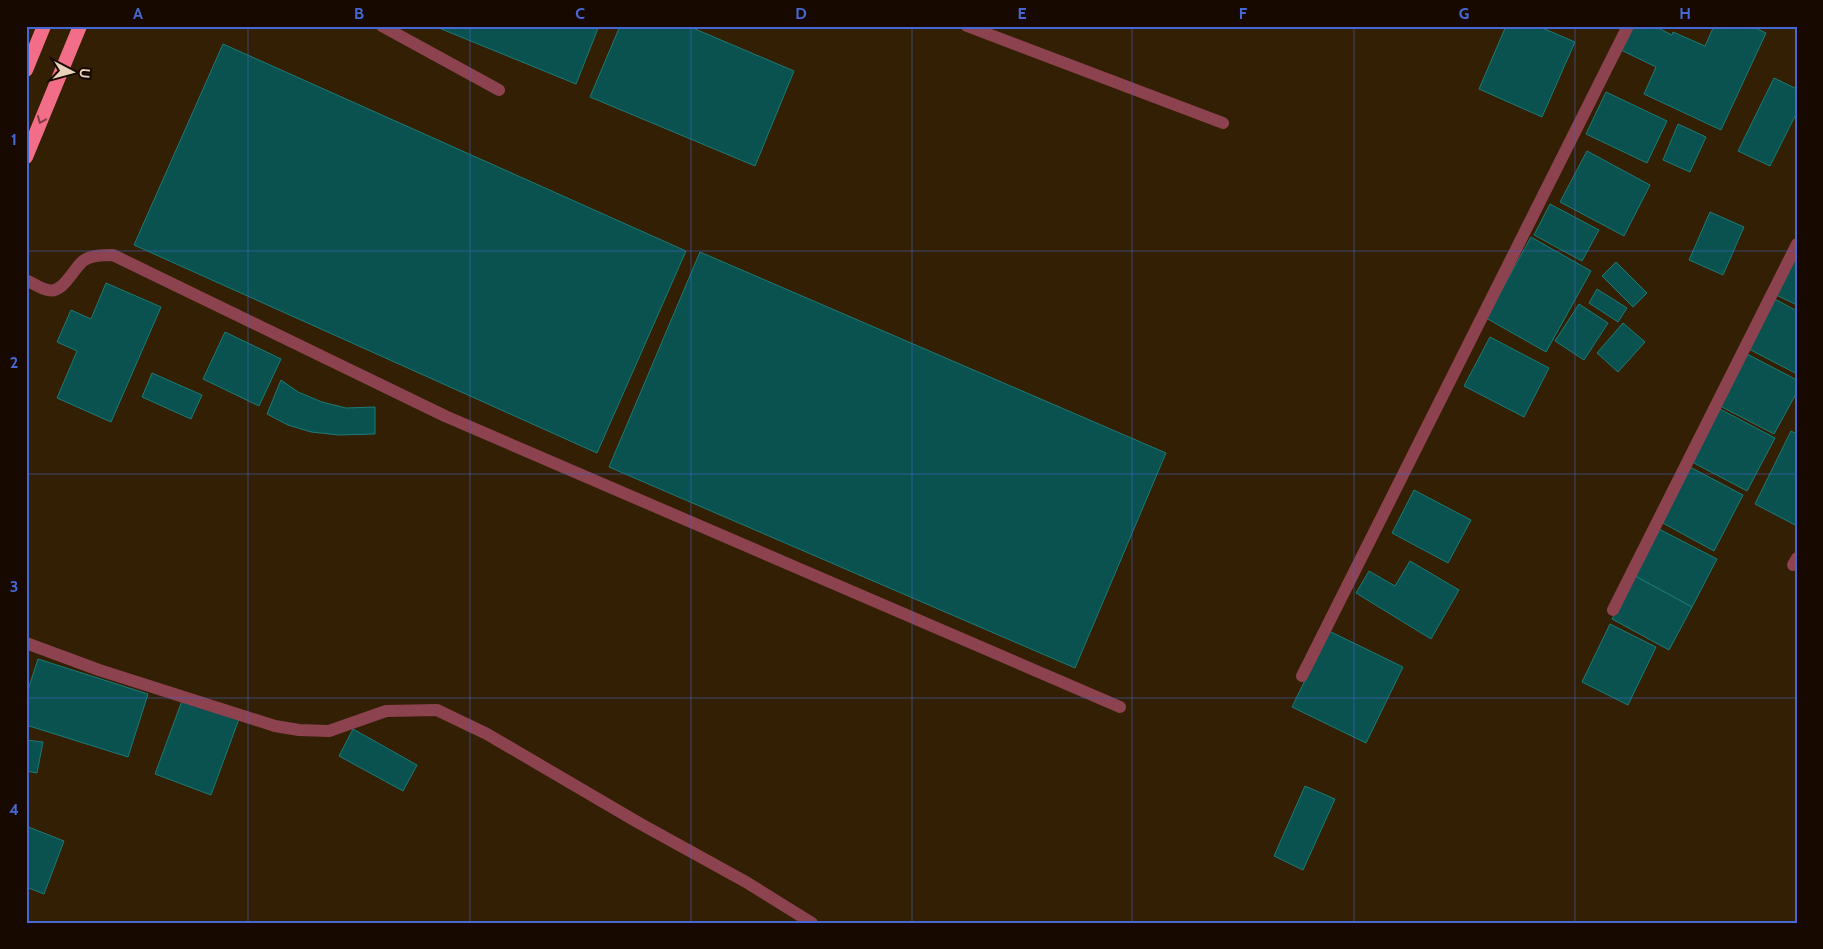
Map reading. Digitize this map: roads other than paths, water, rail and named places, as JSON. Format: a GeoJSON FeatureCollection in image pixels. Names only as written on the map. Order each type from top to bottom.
{"type":"FeatureCollection","features":[{"type":"Feature","properties":{"kind":"highway"},"geometry":{"type":"LineString","coordinates":[[26,70],[44,26]]}},
{"type":"Feature","properties":{"kind":"highway"},"geometry":{"type":"LineString","coordinates":[[26,157],[80,26]]}},
{"type":"Feature","properties":{"kind":"street"},"geometry":{"type":"LineString","coordinates":[[382,26],[499,90]]}},
{"type":"Feature","properties":{"kind":"street"},"geometry":{"type":"LineString","coordinates":[[967,26],[1223,123]]}},
{"type":"Feature","properties":{"kind":"street"},"geometry":{"type":"LineString","coordinates":[[1302,676],[1628,26]]}},
{"type":"Feature","properties":{"kind":"street"},"geometry":{"type":"LineString","coordinates":[[1613,610],[1797,244]]}},
{"type":"Feature","properties":{"kind":"street"},"geometry":{"type":"LineString","coordinates":[[26,280],[49,291],[55,290],[83,261],[100,255],[113,254],[445,416],[1120,707]]}},
{"type":"Feature","properties":{"kind":"street"},"geometry":{"type":"LineString","coordinates":[[26,643],[99,670],[276,726],[299,730],[329,731],[386,712],[437,710],[488,734],[639,824],[746,882],[812,923]]}}]}
